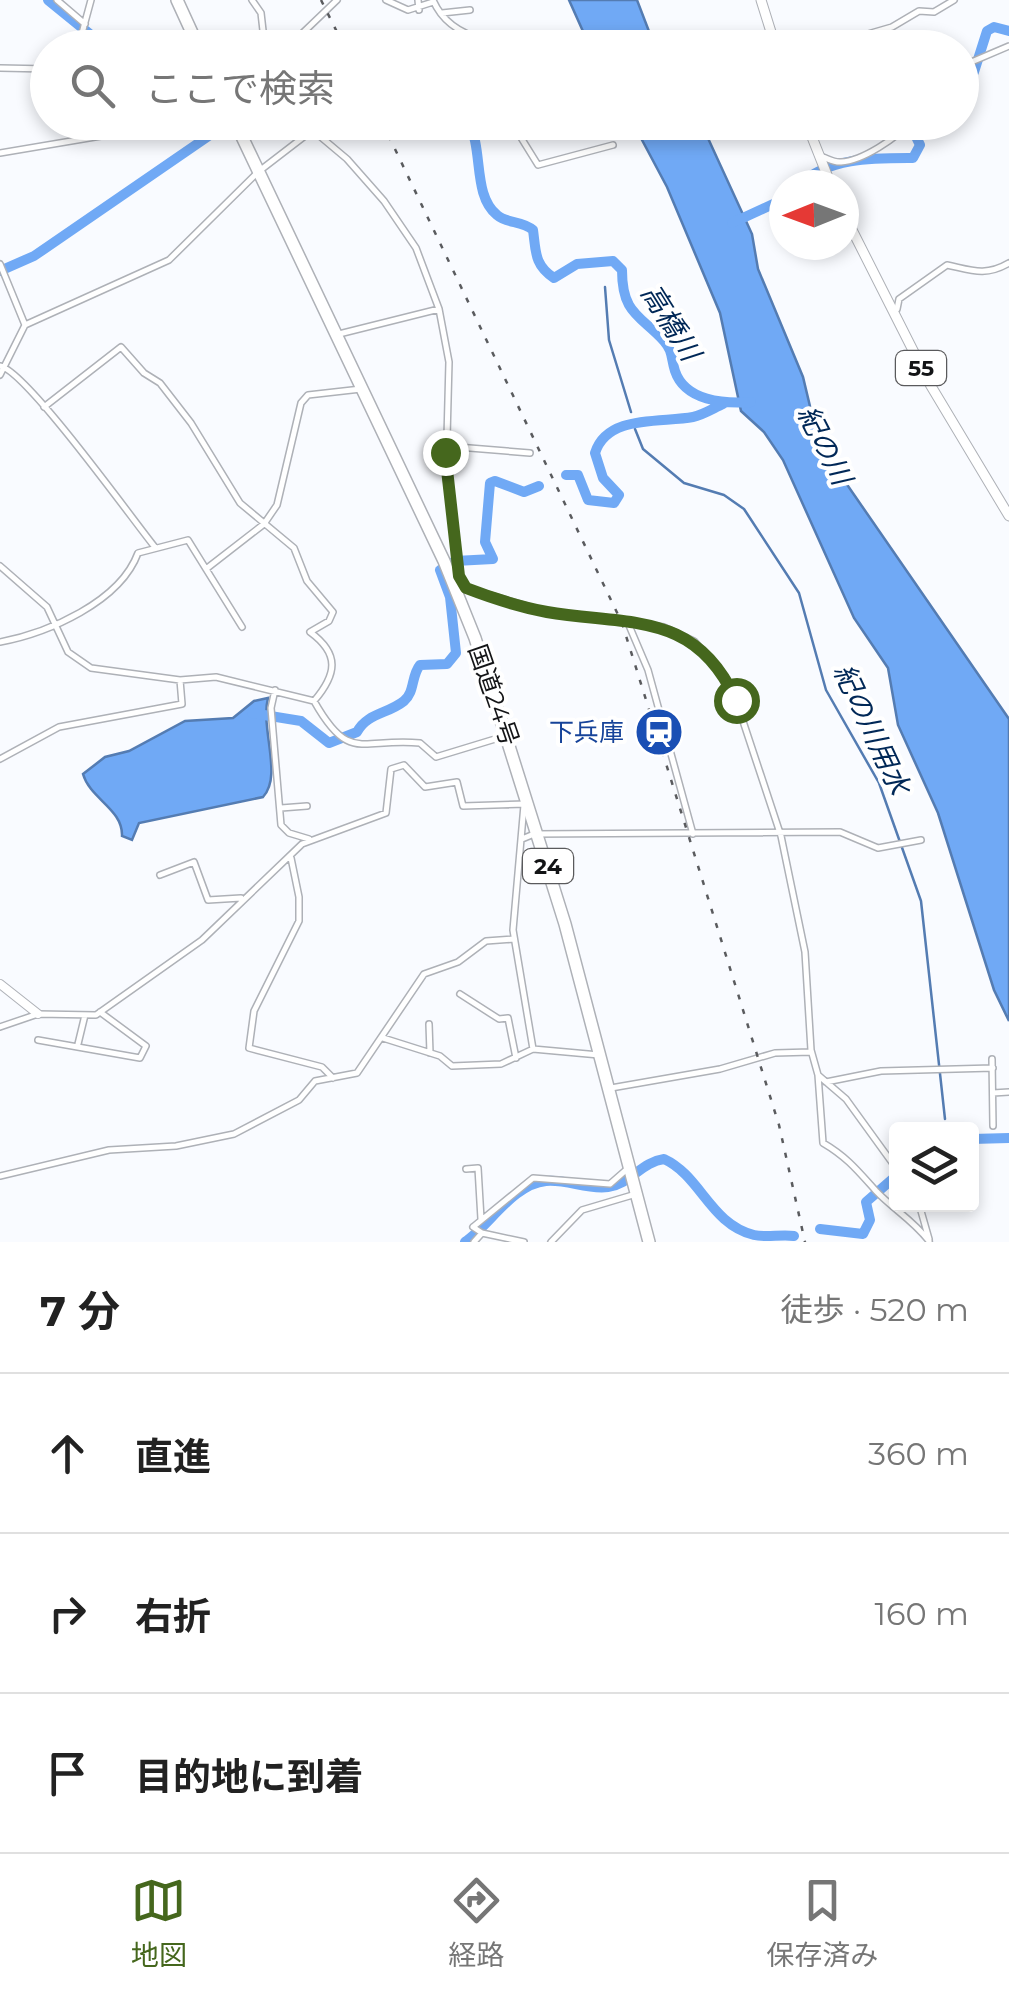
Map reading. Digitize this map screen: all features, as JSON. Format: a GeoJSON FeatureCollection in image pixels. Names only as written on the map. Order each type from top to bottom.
{"type":"FeatureCollection","features":[{"type":"Feature","properties":{"kind":"highway"},"geometry":{"type":"LineString","coordinates":[[177,0],[191,30]]}},
{"type":"Feature","properties":{"kind":"highway","name":"国道24号"},"geometry":{"type":"LineString","coordinates":[[243,140],[335,335],[451,563],[539,835],[648,1242]]}},
{"type":"Feature","properties":{"kind":"main road"},"geometry":{"type":"LineString","coordinates":[[761,0],[770,30]]}},
{"type":"Feature","properties":{"kind":"main road"},"geometry":{"type":"LineString","coordinates":[[813,140],[825,170]]}},
{"type":"Feature","properties":{"kind":"main road","name":"55"},"geometry":{"type":"LineString","coordinates":[[859,245],[895,319],[1009,516]]}},
{"type":"Feature","properties":{"kind":"street"},"geometry":{"type":"LineString","coordinates":[[56,0],[85,26]]}},
{"type":"Feature","properties":{"kind":"street"},"geometry":{"type":"LineString","coordinates":[[84,30],[91,0]]}},
{"type":"Feature","properties":{"kind":"street"},"geometry":{"type":"LineString","coordinates":[[252,0],[261,13],[263,30]]}},
{"type":"Feature","properties":{"kind":"street"},"geometry":{"type":"LineString","coordinates":[[306,30],[337,0]]}},
{"type":"Feature","properties":{"kind":"street"},"geometry":{"type":"LineString","coordinates":[[386,0],[419,10],[433,1],[442,13],[466,30]]}},
{"type":"Feature","properties":{"kind":"street"},"geometry":{"type":"LineString","coordinates":[[418,0],[419,10]]}},
{"type":"Feature","properties":{"kind":"street"},"geometry":{"type":"LineString","coordinates":[[882,30],[918,10],[934,12],[954,0]]}},
{"type":"Feature","properties":{"kind":"street"},"geometry":{"type":"LineString","coordinates":[[442,13],[470,10]]}},
{"type":"Feature","properties":{"kind":"street"},"geometry":{"type":"LineString","coordinates":[[979,59],[1009,46]]}},
{"type":"Feature","properties":{"kind":"street"},"geometry":{"type":"LineString","coordinates":[[0,68],[30,69]]}},
{"type":"Feature","properties":{"kind":"street"},"geometry":{"type":"LineString","coordinates":[[0,153],[67,140]]}},
{"type":"Feature","properties":{"kind":"street"},"geometry":{"type":"LineString","coordinates":[[0,375],[26,325],[169,260],[258,172],[300,140]]}},
{"type":"Feature","properties":{"kind":"street"},"geometry":{"type":"LineString","coordinates":[[321,140],[347,160],[384,201],[416,248],[439,309],[448,362],[445,446],[451,563],[466,588],[490,598],[658,626],[680,634],[694,641],[718,668],[736,700],[778,830],[805,952],[823,1142],[855,1163],[879,1193],[904,1211],[930,1242]]}},
{"type":"Feature","properties":{"kind":"street"},"geometry":{"type":"LineString","coordinates":[[522,140],[538,165],[613,145]]}},
{"type":"Feature","properties":{"kind":"street"},"geometry":{"type":"LineString","coordinates":[[822,164],[851,160],[889,140]]}},
{"type":"Feature","properties":{"kind":"street"},"geometry":{"type":"LineString","coordinates":[[895,319],[899,298],[946,265],[969,274],[995,271],[1009,263]]}},
{"type":"Feature","properties":{"kind":"street"},"geometry":{"type":"LineString","coordinates":[[0,264],[26,325]]}},
{"type":"Feature","properties":{"kind":"street"},"geometry":{"type":"LineString","coordinates":[[335,335],[439,309]]}},
{"type":"Feature","properties":{"kind":"street"},"geometry":{"type":"LineString","coordinates":[[44,407],[121,347],[144,373],[160,383],[200,438],[228,489],[294,548],[307,581],[332,612],[329,621],[310,632],[330,653],[334,674],[314,700]]}},
{"type":"Feature","properties":{"kind":"street"},"geometry":{"type":"LineString","coordinates":[[2,366],[11,368],[44,407],[154,546]]}},
{"type":"Feature","properties":{"kind":"street"},"geometry":{"type":"LineString","coordinates":[[206,569],[264,524],[277,505],[300,403],[308,395],[362,389]]}},
{"type":"Feature","properties":{"kind":"street"},"geometry":{"type":"LineString","coordinates":[[445,446],[530,454]]}},
{"type":"Feature","properties":{"kind":"street"},"geometry":{"type":"LineString","coordinates":[[0,642],[54,624],[122,582],[138,553],[188,540],[242,627]]}},
{"type":"Feature","properties":{"kind":"street"},"geometry":{"type":"LineString","coordinates":[[0,566],[47,607],[74,659],[91,668],[180,680],[216,677],[314,700],[328,726],[362,747],[420,743],[436,756],[508,735]]}},
{"type":"Feature","properties":{"kind":"street"},"geometry":{"type":"LineString","coordinates":[[628,623],[648,670],[694,834]]}},
{"type":"Feature","properties":{"kind":"street"},"geometry":{"type":"LineString","coordinates":[[0,759],[60,727],[182,704],[180,680]]}},
{"type":"Feature","properties":{"kind":"street"},"geometry":{"type":"LineString","coordinates":[[276,689],[271,708],[281,826],[289,833],[312,840]]}},
{"type":"Feature","properties":{"kind":"street"},"geometry":{"type":"LineString","coordinates":[[0,1026],[38,1014],[100,1012],[202,940],[302,844],[386,813],[392,768],[404,765],[425,788],[457,782],[463,806],[526,804],[514,939],[533,1049]]}},
{"type":"Feature","properties":{"kind":"street"},"geometry":{"type":"LineString","coordinates":[[281,808],[307,806]]}},
{"type":"Feature","properties":{"kind":"street"},"geometry":{"type":"LineString","coordinates":[[522,839],[539,835],[778,830],[840,832],[878,848],[921,840]]}},
{"type":"Feature","properties":{"kind":"street"},"geometry":{"type":"LineString","coordinates":[[291,858],[300,898],[299,921],[254,1011],[249,1048],[322,1067],[333,1078]]}},
{"type":"Feature","properties":{"kind":"street"},"geometry":{"type":"LineString","coordinates":[[160,875],[194,862],[208,900],[244,898]]}},
{"type":"Feature","properties":{"kind":"street"},"geometry":{"type":"LineString","coordinates":[[383,1038],[424,974],[458,962],[486,940],[514,939]]}},
{"type":"Feature","properties":{"kind":"street"},"geometry":{"type":"LineString","coordinates":[[0,984],[38,1014]]}},
{"type":"Feature","properties":{"kind":"street"},"geometry":{"type":"LineString","coordinates":[[460,994],[499,1019],[508,1018],[516,1058]]}},
{"type":"Feature","properties":{"kind":"street"},"geometry":{"type":"LineString","coordinates":[[38,1040],[78,1044],[140,1058],[146,1046],[100,1012]]}},
{"type":"Feature","properties":{"kind":"street"},"geometry":{"type":"LineString","coordinates":[[78,1044],[85,1015]]}},
{"type":"Feature","properties":{"kind":"street"},"geometry":{"type":"LineString","coordinates":[[429,1024],[430,1053]]}},
{"type":"Feature","properties":{"kind":"street"},"geometry":{"type":"LineString","coordinates":[[0,1176],[109,1150],[176,1146],[234,1134],[299,1100],[314,1081],[358,1072],[376,1040],[383,1038],[430,1053],[452,1066],[482,1068],[533,1049],[599,1055]]}},
{"type":"Feature","properties":{"kind":"street"},"geometry":{"type":"LineString","coordinates":[[608,1088],[720,1070],[774,1054],[814,1052]]}},
{"type":"Feature","properties":{"kind":"street"},"geometry":{"type":"LineString","coordinates":[[992,1059],[992,1126]]}},
{"type":"Feature","properties":{"kind":"street"},"geometry":{"type":"LineString","coordinates":[[826,1082],[880,1071],[992,1068]]}},
{"type":"Feature","properties":{"kind":"street"},"geometry":{"type":"LineString","coordinates":[[818,1075],[871,1129],[889,1157]]}},
{"type":"Feature","properties":{"kind":"street"},"geometry":{"type":"LineString","coordinates":[[992,1093],[1009,1092]]}},
{"type":"Feature","properties":{"kind":"street"},"geometry":{"type":"LineString","coordinates":[[466,1169],[478,1168],[481,1219]]}},
{"type":"Feature","properties":{"kind":"street"},"geometry":{"type":"LineString","coordinates":[[524,1242],[473,1227],[534,1178],[610,1184],[629,1168]]}},
{"type":"Feature","properties":{"kind":"street"},"geometry":{"type":"LineString","coordinates":[[552,1242],[582,1210],[634,1189]]}},
{"type":"Feature","properties":{"kind":"street"},"geometry":{"type":"LineString","coordinates":[[922,1212],[930,1242]]}},
{"type":"Feature","properties":{"kind":"street"},"geometry":{"type":"LineString","coordinates":[[474,1242],[480,1231]]}},
{"type":"Feature","properties":{"kind":"water"},"geometry":{"type":"Polygon","coordinates":[[[569,0],[637,0],[648,30],[582,30],[569,0]]]}},
{"type":"Feature","properties":{"kind":"water"},"geometry":{"type":"Polygon","coordinates":[[[642,140],[709,140],[752,234],[758,269],[803,377],[819,444],[1009,719],[1009,1021],[994,990],[938,813],[898,725],[888,668],[854,618],[783,460],[764,432],[741,411],[720,313],[667,187],[642,140]]]}},
{"type":"Feature","properties":{"kind":"water"},"geometry":{"type":"Polygon","coordinates":[[[268,698],[271,777],[263,797],[139,823],[132,840],[122,836],[117,818],[83,774],[105,757],[129,751],[185,721],[233,718],[254,701],[268,698]]]}},
{"type":"Feature","properties":{"kind":"waterway"},"geometry":{"type":"LineString","coordinates":[[48,0],[85,30]]}},
{"type":"Feature","properties":{"kind":"waterway"},"geometry":{"type":"LineString","coordinates":[[979,56],[987,31],[994,27],[1009,31]]}},
{"type":"Feature","properties":{"kind":"waterway","name":"高橋川"},"geometry":{"type":"LineString","coordinates":[[0,271],[34,256],[203,140]]}},
{"type":"Feature","properties":{"kind":"waterway","name":"高橋川"},"geometry":{"type":"LineString","coordinates":[[475,140],[481,184],[489,206],[501,218],[533,230],[537,257],[547,273],[554,278],[577,264],[613,261],[622,270],[629,305],[667,345],[675,371],[687,389],[718,401],[751,402]]}},
{"type":"Feature","properties":{"kind":"waterway"},"geometry":{"type":"LineString","coordinates":[[822,170],[868,159],[913,158],[920,145],[918,140]]}},
{"type":"Feature","properties":{"kind":"waterway"},"geometry":{"type":"LineString","coordinates":[[732,223],[769,206]]}},
{"type":"Feature","properties":{"kind":"waterway","name":"紀の川用水"},"geometry":{"type":"LineString","coordinates":[[605,287],[609,340],[631,412]]}},
{"type":"Feature","properties":{"kind":"waterway"},"geometry":{"type":"LineString","coordinates":[[566,475],[578,475],[588,500],[614,503],[619,495],[603,478],[595,453],[601,441],[623,426],[693,417],[723,404]]}},
{"type":"Feature","properties":{"kind":"waterway","name":"紀の川用水"},"geometry":{"type":"LineString","coordinates":[[635,429],[643,449],[684,483],[724,495],[744,509],[799,593],[826,690],[879,783],[921,901],[945,1119]]}},
{"type":"Feature","properties":{"kind":"waterway"},"geometry":{"type":"LineString","coordinates":[[252,713],[301,721],[329,743],[357,732],[372,717],[404,701],[420,665],[447,664],[456,653],[450,597],[440,570],[455,561],[493,559],[485,542],[490,483],[495,481],[524,492],[539,486]]}},
{"type":"Feature","properties":{"kind":"waterway"},"geometry":{"type":"LineString","coordinates":[[979,1139],[1009,1138]]}},
{"type":"Feature","properties":{"kind":"waterway"},"geometry":{"type":"LineString","coordinates":[[465,1242],[512,1197],[534,1184],[554,1181],[608,1187],[664,1159],[687,1176],[716,1211],[739,1229],[759,1236],[794,1236]]}},
{"type":"Feature","properties":{"kind":"waterway"},"geometry":{"type":"LineString","coordinates":[[820,1229],[863,1234],[870,1220],[866,1202],[889,1182]]}},
{"type":"Feature","properties":{"kind":"railway"},"geometry":{"type":"LineString","coordinates":[[321,0],[336,30]]}},
{"type":"Feature","properties":{"kind":"railway"},"geometry":{"type":"LineString","coordinates":[[391,140],[622,623],[779,1125],[805,1242]]}},
{"type":"Feature","properties":{"kind":"place","name":"下兵庫"},"geometry":{"type":"Point","coordinates":[659,732]}},
{"type":"Feature","properties":{"kind":"route"},"geometry":{"type":"LineString","coordinates":[[445,452],[459,576],[466,588],[547,612],[664,627],[694,641],[718,668],[736,700]]}},
{"type":"Feature","properties":{"kind":"water label","name":"紀の川"},"geometry":{"type":"Point","coordinates":[825,445]}}]}
